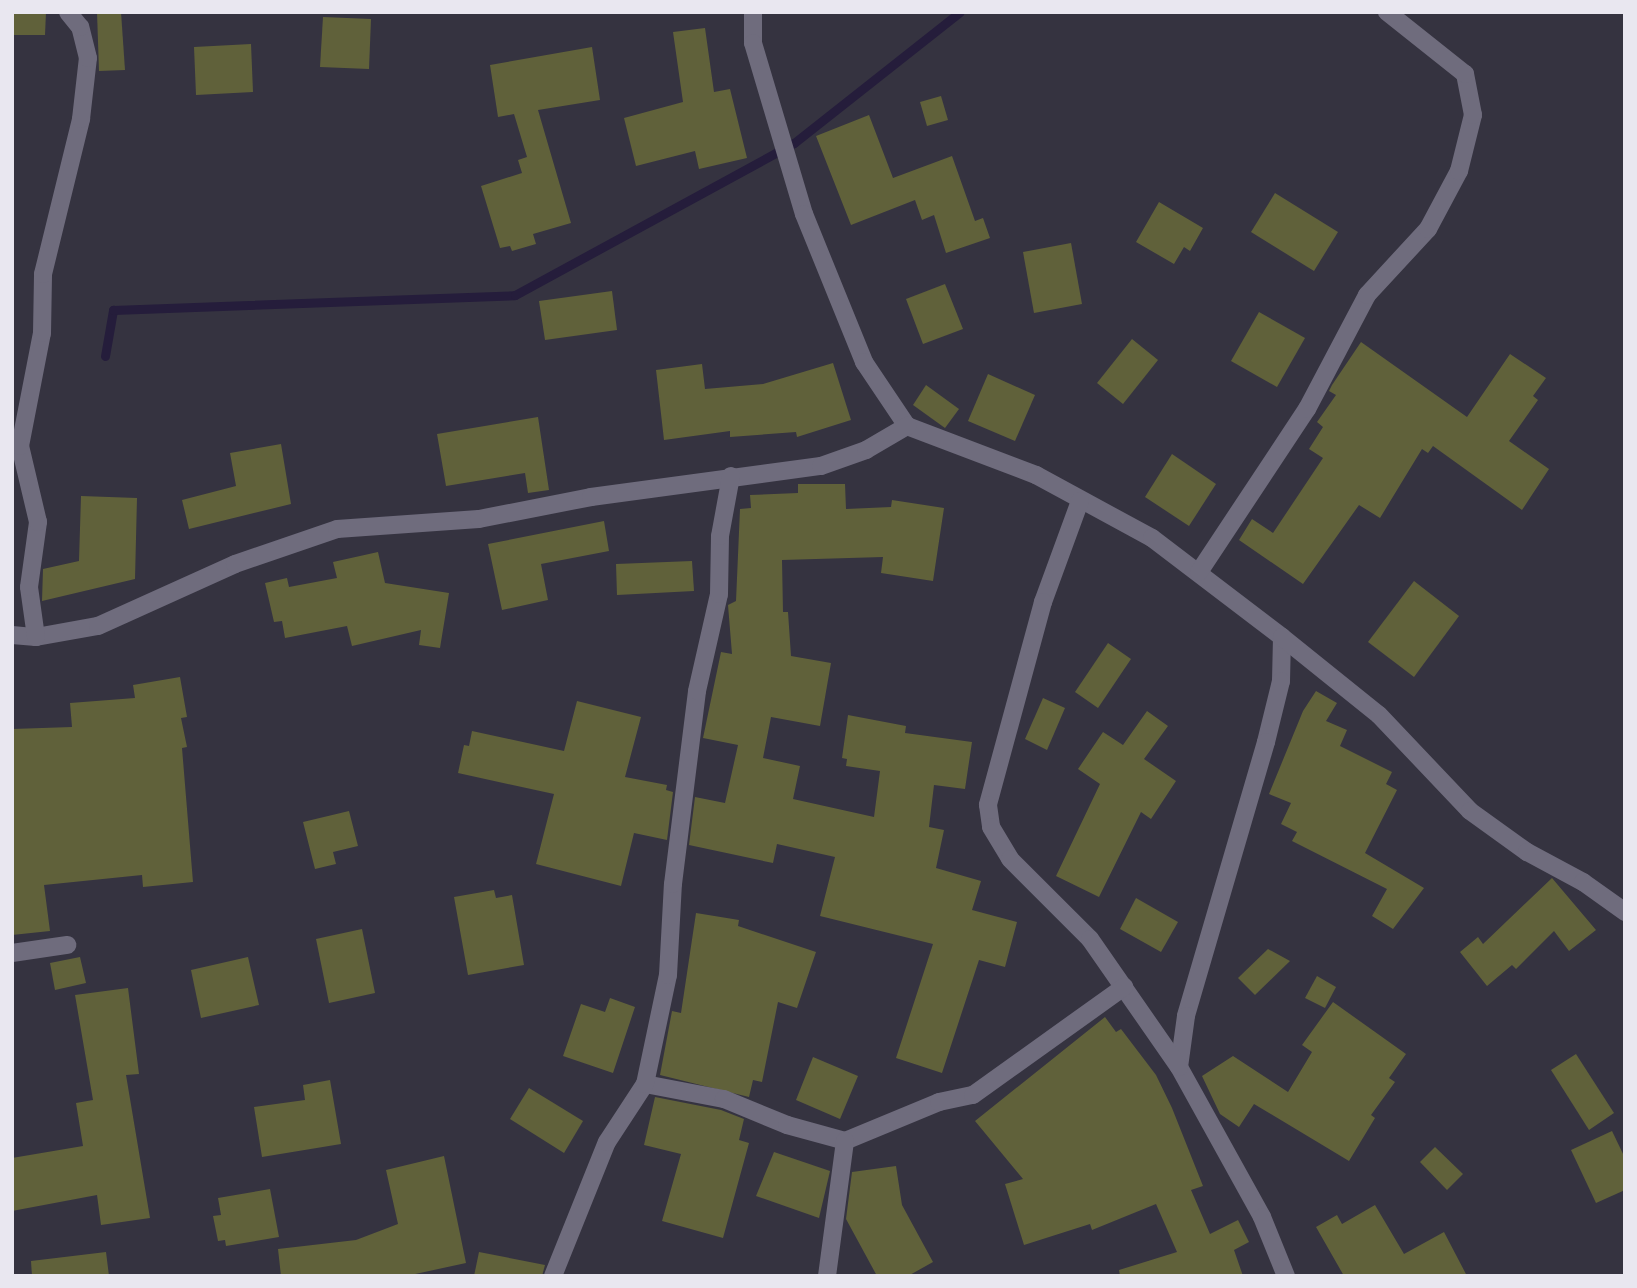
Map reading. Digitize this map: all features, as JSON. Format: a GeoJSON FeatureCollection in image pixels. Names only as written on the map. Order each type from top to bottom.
{"type":"FeatureCollection","features":[{"type":"Feature","properties":{"kind":"street"},"geometry":{"type":"LineString","coordinates":[[36,637],[29,587],[38,522],[20,446],[42,333],[43,274],[82,119],[88,58],[80,27],[68,12]]}},
{"type":"Feature","properties":{"kind":"street"},"geometry":{"type":"LineString","coordinates":[[753,12],[753,43],[804,214],[864,362],[907,426],[1037,475],[1080,501],[1152,538],[1379,715],[1470,811],[1625,912]]}},
{"type":"Feature","properties":{"kind":"street"},"geometry":{"type":"LineString","coordinates":[[1199,572],[1307,409],[1367,295],[1428,229],[1459,171],[1473,115],[1465,74],[1387,12]]}},
{"type":"Feature","properties":{"kind":"street"},"geometry":{"type":"LineString","coordinates":[[12,635],[36,637],[98,626],[236,564],[337,529],[479,519],[731,476],[821,466],[866,450],[907,426]]}},
{"type":"Feature","properties":{"kind":"street"},"geometry":{"type":"LineString","coordinates":[[553,1276],[607,1142],[645,1084],[668,975],[673,884],[697,691],[719,594],[720,536],[731,476]]}},
{"type":"Feature","properties":{"kind":"street"},"geometry":{"type":"LineString","coordinates":[[1080,501],[1043,603],[988,805],[991,827],[1010,859],[1090,939],[1179,1067],[1262,1217],[1286,1276]]}},
{"type":"Feature","properties":{"kind":"street"},"geometry":{"type":"LineString","coordinates":[[1179,1067],[1186,1016],[1281,681],[1282,637]]}},
{"type":"Feature","properties":{"kind":"street"},"geometry":{"type":"LineString","coordinates":[[12,953],[67,945]]}},
{"type":"Feature","properties":{"kind":"street"},"geometry":{"type":"LineString","coordinates":[[645,1084],[724,1099],[787,1125],[845,1140],[939,1102],[974,1095],[1124,987]]}},
{"type":"Feature","properties":{"kind":"street"},"geometry":{"type":"LineString","coordinates":[[827,1276],[845,1140]]}},
{"type":"Feature","properties":{"kind":"building"},"geometry":{"type":"Polygon","coordinates":[[[12,12],[46,12],[45,35],[12,35],[12,12]]]}},
{"type":"Feature","properties":{"kind":"building"},"geometry":{"type":"Polygon","coordinates":[[[97,12],[121,12],[125,70],[99,71],[97,12]]]}},
{"type":"Feature","properties":{"kind":"building"},"geometry":{"type":"Polygon","coordinates":[[[323,17],[371,19],[369,69],[320,67],[323,17]]]}},
{"type":"Feature","properties":{"kind":"building"},"geometry":{"type":"Polygon","coordinates":[[[705,28],[714,92],[730,89],[747,158],[699,169],[695,151],[636,166],[624,118],[683,102],[673,32],[705,28]]]}},
{"type":"Feature","properties":{"kind":"building"},"geometry":{"type":"Polygon","coordinates":[[[251,44],[253,92],[196,95],[194,47],[251,44]]]}},
{"type":"Feature","properties":{"kind":"building"},"geometry":{"type":"Polygon","coordinates":[[[592,47],[600,100],[538,110],[571,223],[533,234],[536,244],[512,251],[510,246],[500,248],[481,186],[522,173],[518,160],[527,157],[514,114],[498,117],[490,65],[592,47]]]}},
{"type":"Feature","properties":{"kind":"building"},"geometry":{"type":"Polygon","coordinates":[[[941,96],[948,120],[927,126],[920,102],[941,96]]]}},
{"type":"Feature","properties":{"kind":"building"},"geometry":{"type":"Polygon","coordinates":[[[869,115],[893,178],[952,156],[975,221],[983,218],[990,238],[946,253],[934,215],[922,220],[915,200],[851,225],[816,136],[869,115]]]}},
{"type":"Feature","properties":{"kind":"building"},"geometry":{"type":"Polygon","coordinates":[[[1275,193],[1338,232],[1314,271],[1251,232],[1275,193]]]}},
{"type":"Feature","properties":{"kind":"building"},"geometry":{"type":"Polygon","coordinates":[[[1159,202],[1203,228],[1190,251],[1184,247],[1174,264],[1136,242],[1159,202]]]}},
{"type":"Feature","properties":{"kind":"building"},"geometry":{"type":"Polygon","coordinates":[[[1071,243],[1082,304],[1034,313],[1023,252],[1071,243]]]}},
{"type":"Feature","properties":{"kind":"building"},"geometry":{"type":"Polygon","coordinates":[[[945,284],[963,329],[923,344],[906,299],[945,284]]]}},
{"type":"Feature","properties":{"kind":"building"},"geometry":{"type":"Polygon","coordinates":[[[612,291],[617,330],[545,340],[539,301],[612,291]]]}},
{"type":"Feature","properties":{"kind":"building"},"geometry":{"type":"Polygon","coordinates":[[[1259,312],[1305,338],[1277,387],[1231,361],[1259,312]]]}},
{"type":"Feature","properties":{"kind":"building"},"geometry":{"type":"Polygon","coordinates":[[[1132,339],[1158,360],[1123,404],[1097,383],[1132,339]]]}},
{"type":"Feature","properties":{"kind":"building"},"geometry":{"type":"Polygon","coordinates":[[[1361,342],[1467,417],[1510,354],[1546,378],[1533,396],[1538,400],[1509,441],[1549,469],[1522,510],[1433,446],[1428,453],[1422,449],[1380,518],[1359,505],[1303,584],[1239,540],[1252,519],[1273,533],[1323,458],[1309,449],[1323,427],[1317,422],[1336,395],[1329,391],[1332,385],[1361,342]]]}},
{"type":"Feature","properties":{"kind":"building"},"geometry":{"type":"Polygon","coordinates":[[[833,363],[851,420],[797,437],[796,432],[730,437],[730,431],[664,440],[656,370],[702,364],[705,389],[763,384],[833,363]]]}},
{"type":"Feature","properties":{"kind":"building"},"geometry":{"type":"Polygon","coordinates":[[[988,374],[1035,395],[1015,441],[968,421],[988,374]]]}},
{"type":"Feature","properties":{"kind":"building"},"geometry":{"type":"Polygon","coordinates":[[[926,385],[959,409],[945,428],[913,405],[926,385]]]}},
{"type":"Feature","properties":{"kind":"building"},"geometry":{"type":"Polygon","coordinates":[[[538,417],[549,490],[528,493],[525,473],[446,486],[437,434],[538,417]]]}},
{"type":"Feature","properties":{"kind":"building"},"geometry":{"type":"Polygon","coordinates":[[[281,444],[291,504],[189,529],[182,500],[236,486],[230,453],[281,444]]]}},
{"type":"Feature","properties":{"kind":"building"},"geometry":{"type":"Polygon","coordinates":[[[1172,454],[1216,484],[1189,526],[1145,497],[1172,454]]]}},
{"type":"Feature","properties":{"kind":"building"},"geometry":{"type":"Polygon","coordinates":[[[798,484],[845,484],[846,509],[891,507],[892,500],[944,508],[933,581],[881,573],[883,557],[782,560],[783,612],[788,612],[791,656],[831,663],[820,726],[771,717],[763,758],[800,766],[793,799],[874,817],[880,771],[846,766],[847,759],[842,758],[848,715],[906,726],[905,733],[972,742],[965,789],[934,785],[929,827],[944,830],[936,868],[981,881],[972,910],[1017,922],[1005,967],[979,960],[942,1073],[896,1058],[933,944],[820,916],[835,857],[777,844],[773,863],[689,845],[695,797],[725,803],[738,745],[703,738],[721,652],[732,654],[728,605],[736,601],[740,509],[751,508],[750,495],[798,493],[798,484]]]}},
{"type":"Feature","properties":{"kind":"building"},"geometry":{"type":"Polygon","coordinates":[[[81,496],[137,498],[135,579],[42,601],[43,569],[79,561],[81,496]]]}},
{"type":"Feature","properties":{"kind":"building"},"geometry":{"type":"Polygon","coordinates":[[[604,521],[609,551],[541,564],[548,600],[502,610],[488,544],[604,521]]]}},
{"type":"Feature","properties":{"kind":"building"},"geometry":{"type":"Polygon","coordinates":[[[378,552],[385,583],[449,593],[440,648],[419,645],[421,630],[352,646],[347,626],[285,638],[282,621],[274,622],[265,583],[287,578],[289,587],[337,578],[333,562],[378,552]]]}},
{"type":"Feature","properties":{"kind":"building"},"geometry":{"type":"Polygon","coordinates":[[[692,561],[694,591],[617,595],[616,564],[692,561]]]}},
{"type":"Feature","properties":{"kind":"building"},"geometry":{"type":"Polygon","coordinates":[[[1414,581],[1459,616],[1414,677],[1368,642],[1414,581]]]}},
{"type":"Feature","properties":{"kind":"building"},"geometry":{"type":"Polygon","coordinates":[[[1108,643],[1131,659],[1098,708],[1075,692],[1108,643]]]}},
{"type":"Feature","properties":{"kind":"building"},"geometry":{"type":"Polygon","coordinates":[[[180,677],[187,717],[181,718],[187,747],[182,748],[193,882],[143,887],[142,875],[44,885],[50,931],[12,935],[12,729],[72,727],[70,703],[135,698],[133,685],[180,677]]]}},
{"type":"Feature","properties":{"kind":"building"},"geometry":{"type":"Polygon","coordinates":[[[1316,691],[1337,703],[1326,721],[1347,730],[1340,746],[1392,772],[1386,784],[1397,790],[1365,853],[1424,888],[1393,929],[1372,916],[1387,889],[1292,841],[1297,832],[1281,824],[1291,803],[1269,794],[1303,711],[1316,691]]]}},
{"type":"Feature","properties":{"kind":"building"},"geometry":{"type":"Polygon","coordinates":[[[1043,698],[1065,708],[1047,750],[1025,739],[1043,698]]]}},
{"type":"Feature","properties":{"kind":"building"},"geometry":{"type":"Polygon","coordinates":[[[577,701],[641,717],[625,777],[667,785],[666,790],[673,792],[667,840],[634,833],[621,886],[536,864],[554,794],[458,773],[464,745],[469,746],[472,731],[564,751],[577,701]]]}},
{"type":"Feature","properties":{"kind":"building"},"geometry":{"type":"Polygon","coordinates":[[[1147,711],[1168,726],[1144,759],[1176,781],[1151,819],[1141,812],[1099,897],[1056,876],[1100,784],[1078,769],[1103,732],[1123,745],[1147,711]]]}},
{"type":"Feature","properties":{"kind":"building"},"geometry":{"type":"Polygon","coordinates":[[[349,811],[358,846],[333,852],[336,864],[315,869],[303,822],[349,811]]]}},
{"type":"Feature","properties":{"kind":"building"},"geometry":{"type":"Polygon","coordinates":[[[1552,878],[1596,930],[1569,951],[1554,931],[1516,969],[1512,965],[1487,986],[1460,952],[1478,937],[1483,944],[1552,878]]]}},
{"type":"Feature","properties":{"kind":"building"},"geometry":{"type":"Polygon","coordinates":[[[494,890],[496,898],[512,895],[524,965],[468,975],[454,897],[494,890]]]}},
{"type":"Feature","properties":{"kind":"building"},"geometry":{"type":"Polygon","coordinates":[[[1136,898],[1178,922],[1161,952],[1120,929],[1136,898]]]}},
{"type":"Feature","properties":{"kind":"building"},"geometry":{"type":"Polygon","coordinates":[[[696,913],[739,920],[738,926],[816,952],[797,1008],[778,1002],[762,1082],[753,1080],[749,1097],[660,1075],[672,1011],[681,1013],[696,913]]]}},
{"type":"Feature","properties":{"kind":"building"},"geometry":{"type":"Polygon","coordinates":[[[362,929],[375,993],[329,1003],[316,939],[362,929]]]}},
{"type":"Feature","properties":{"kind":"building"},"geometry":{"type":"Polygon","coordinates":[[[1268,949],[1290,961],[1255,995],[1238,978],[1268,949]]]}},
{"type":"Feature","properties":{"kind":"building"},"geometry":{"type":"Polygon","coordinates":[[[80,957],[86,983],[55,990],[50,963],[80,957]]]}},
{"type":"Feature","properties":{"kind":"building"},"geometry":{"type":"Polygon","coordinates":[[[248,957],[259,1005],[201,1018],[191,970],[248,957]]]}},
{"type":"Feature","properties":{"kind":"building"},"geometry":{"type":"Polygon","coordinates":[[[1317,976],[1336,987],[1325,1008],[1305,998],[1317,976]]]}},
{"type":"Feature","properties":{"kind":"building"},"geometry":{"type":"Polygon","coordinates":[[[128,988],[139,1074],[126,1075],[150,1218],[101,1225],[97,1195],[12,1211],[12,1158],[83,1146],[76,1103],[93,1100],[75,995],[128,988]]]}},
{"type":"Feature","properties":{"kind":"building"},"geometry":{"type":"Polygon","coordinates":[[[610,998],[635,1007],[613,1073],[563,1056],[581,1004],[605,1012],[610,998]]]}},
{"type":"Feature","properties":{"kind":"building"},"geometry":{"type":"Polygon","coordinates":[[[1333,1002],[1406,1054],[1389,1078],[1395,1082],[1371,1115],[1375,1118],[1349,1161],[1254,1104],[1239,1127],[1220,1114],[1202,1076],[1233,1056],[1288,1092],[1312,1052],[1302,1045],[1333,1002]]]}},
{"type":"Feature","properties":{"kind":"building"},"geometry":{"type":"Polygon","coordinates":[[[1105,1017],[1116,1032],[1121,1029],[1156,1075],[1172,1108],[1203,1186],[1191,1190],[1210,1234],[1238,1220],[1249,1242],[1234,1250],[1243,1276],[1120,1276],[1119,1270],[1177,1252],[1156,1204],[1092,1230],[1090,1224],[1024,1245],[1005,1184],[1023,1179],[975,1121],[1105,1017]]]}},
{"type":"Feature","properties":{"kind":"building"},"geometry":{"type":"Polygon","coordinates":[[[1576,1054],[1614,1113],[1589,1130],[1551,1070],[1576,1054]]]}},
{"type":"Feature","properties":{"kind":"building"},"geometry":{"type":"Polygon","coordinates":[[[813,1057],[858,1076],[840,1119],[796,1100],[813,1057]]]}},
{"type":"Feature","properties":{"kind":"building"},"geometry":{"type":"Polygon","coordinates":[[[330,1080],[341,1144],[262,1157],[254,1107],[305,1100],[303,1085],[330,1080]]]}},
{"type":"Feature","properties":{"kind":"building"},"geometry":{"type":"Polygon","coordinates":[[[529,1088],[583,1121],[564,1153],[510,1119],[529,1088]]]}},
{"type":"Feature","properties":{"kind":"building"},"geometry":{"type":"Polygon","coordinates":[[[655,1097],[721,1110],[744,1119],[739,1140],[749,1143],[723,1238],[662,1221],[681,1154],[644,1145],[655,1097]]]}},
{"type":"Feature","properties":{"kind":"building"},"geometry":{"type":"Polygon","coordinates":[[[1612,1131],[1625,1158],[1625,1190],[1596,1203],[1571,1150],[1612,1131]]]}},
{"type":"Feature","properties":{"kind":"building"},"geometry":{"type":"Polygon","coordinates":[[[1435,1147],[1463,1174],[1447,1190],[1420,1162],[1435,1147]]]}},
{"type":"Feature","properties":{"kind":"building"},"geometry":{"type":"Polygon","coordinates":[[[774,1152],[830,1171],[819,1218],[756,1196],[774,1152]]]}},
{"type":"Feature","properties":{"kind":"building"},"geometry":{"type":"Polygon","coordinates":[[[444,1156],[466,1263],[406,1276],[281,1276],[278,1249],[356,1240],[398,1224],[386,1170],[444,1156]]]}},
{"type":"Feature","properties":{"kind":"building"},"geometry":{"type":"Polygon","coordinates":[[[896,1166],[902,1205],[933,1262],[908,1276],[877,1276],[846,1219],[852,1172],[896,1166]]]}},
{"type":"Feature","properties":{"kind":"building"},"geometry":{"type":"Polygon","coordinates":[[[270,1189],[279,1237],[226,1246],[225,1240],[218,1241],[213,1216],[221,1215],[218,1198],[270,1189]]]}},
{"type":"Feature","properties":{"kind":"building"},"geometry":{"type":"Polygon","coordinates":[[[1375,1205],[1404,1254],[1444,1232],[1467,1276],[1344,1276],[1316,1227],[1337,1215],[1342,1224],[1375,1205]]]}},
{"type":"Feature","properties":{"kind":"building"},"geometry":{"type":"Polygon","coordinates":[[[106,1252],[109,1276],[32,1276],[31,1261],[106,1252]]]}},
{"type":"Feature","properties":{"kind":"building"},"geometry":{"type":"Polygon","coordinates":[[[479,1252],[545,1265],[542,1276],[474,1276],[479,1252]]]}},
{"type":"Feature","properties":{"kind":"waterway"},"geometry":{"type":"LineString","coordinates":[[105,356],[113,310],[515,295],[794,143],[960,12]]}}]}
